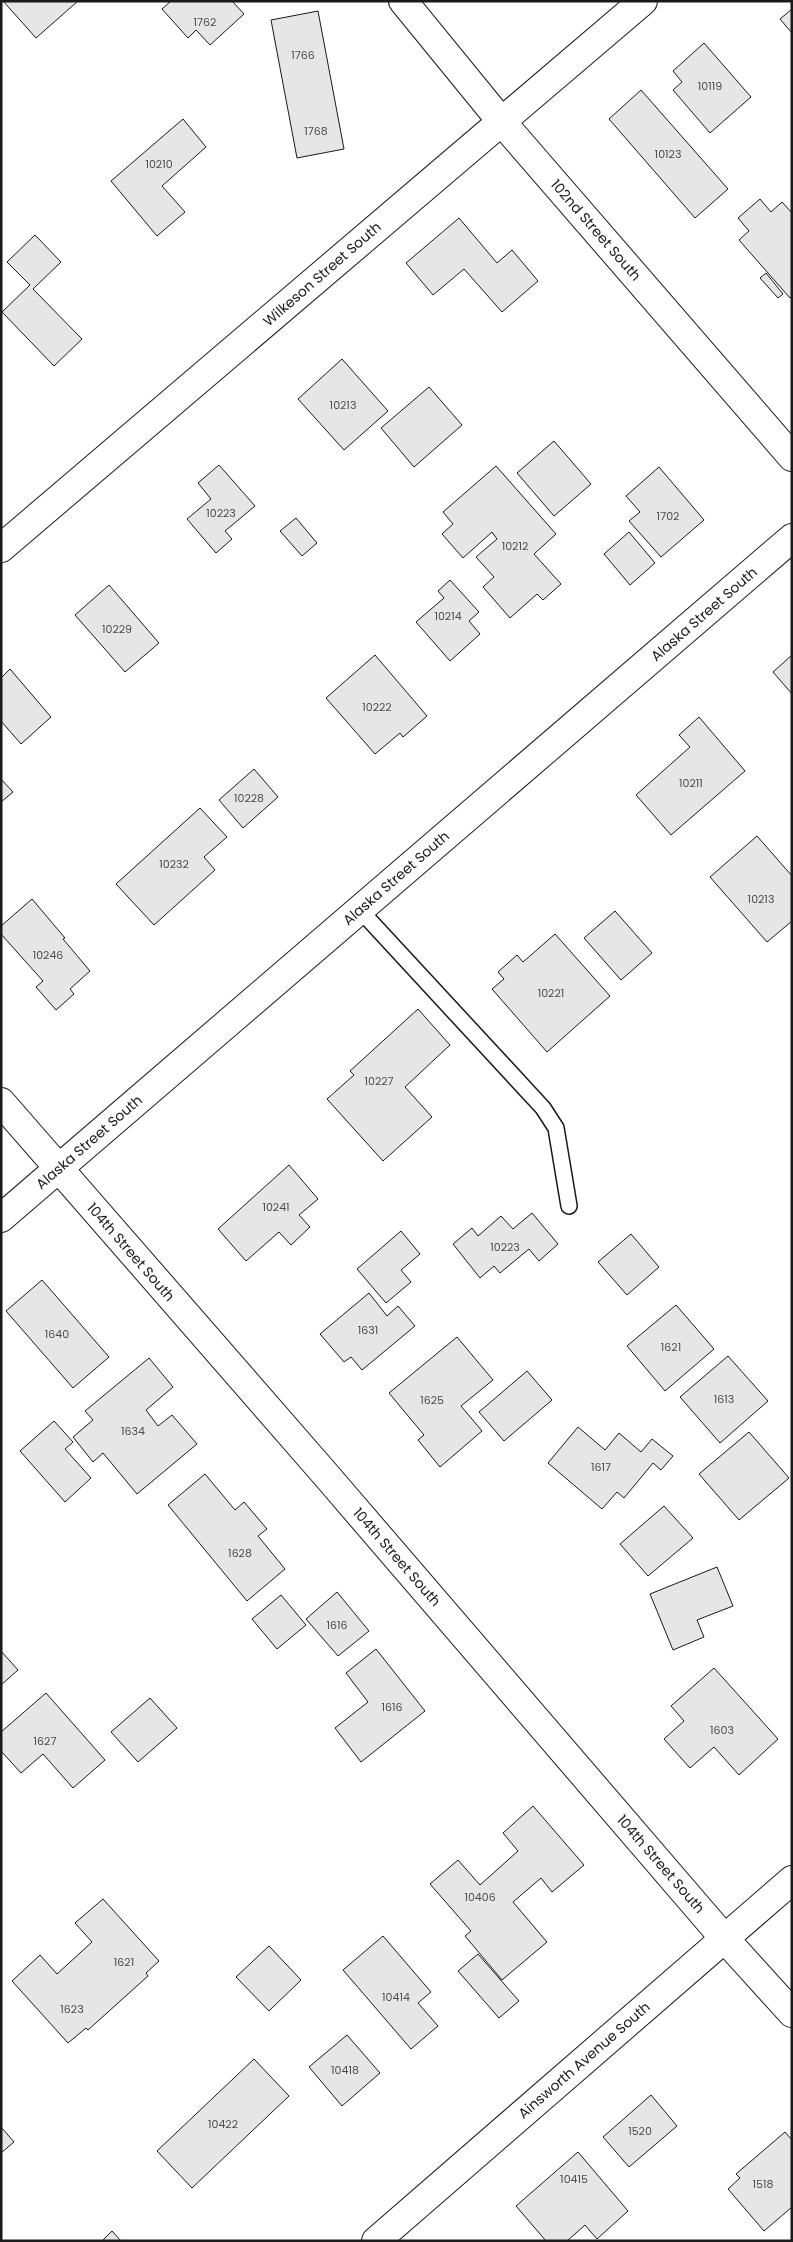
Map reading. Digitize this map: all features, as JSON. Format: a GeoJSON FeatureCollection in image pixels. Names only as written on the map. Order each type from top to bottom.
{"type":"FeatureCollection","features":[{"type":"Feature","properties":{"kind":"street","name":"102nd Street South"},"geometry":{"type":"LineString","coordinates":[[403,1],[501,121],[792,457]]}},
{"type":"Feature","properties":{"kind":"street","name":"Wilkeson Street South"},"geometry":{"type":"LineString","coordinates":[[1,548],[642,1]]}},
{"type":"Feature","properties":{"kind":"street","name":"Alaska Street South"},"geometry":{"type":"LineString","coordinates":[[1,1218],[792,538]]}},
{"type":"Feature","properties":{"kind":"street","name":"104th Street South"},"geometry":{"type":"LineString","coordinates":[[1,1102],[724,1938],[792,2013]]}},
{"type":"Feature","properties":{"kind":"street","name":"Ainsworth Avenue South"},"geometry":{"type":"LineString","coordinates":[[376,2241],[792,1880]]}},
{"type":"Feature","properties":{"kind":"lane"},"geometry":{"type":"LineString","coordinates":[[360,910],[543,1108],[556,1128],[569,1206]]}},
{"type":"Feature","properties":{"kind":"building"},"geometry":{"type":"Polygon","coordinates":[[[3,1],[78,1],[36,38],[3,1]]]}},
{"type":"Feature","properties":{"kind":"building"},"geometry":{"type":"Polygon","coordinates":[[[171,1],[232,1],[244,14],[210,45],[196,30],[188,38],[162,9],[171,1]]]}},
{"type":"Feature","properties":{"kind":"building"},"geometry":{"type":"Polygon","coordinates":[[[792,9],[792,33],[780,19],[792,9]]]}},
{"type":"Feature","properties":{"kind":"building"},"geometry":{"type":"Polygon","coordinates":[[[318,11],[344,149],[297,158],[271,20],[318,11]]]}},
{"type":"Feature","properties":{"kind":"building"},"geometry":{"type":"Polygon","coordinates":[[[704,43],[751,97],[710,133],[673,90],[682,82],[673,71],[704,43]]]}},
{"type":"Feature","properties":{"kind":"building"},"geometry":{"type":"Polygon","coordinates":[[[641,90],[728,189],[695,218],[609,119],[641,90]]]}},
{"type":"Feature","properties":{"kind":"building"},"geometry":{"type":"Polygon","coordinates":[[[183,119],[206,147],[162,186],[185,212],[157,236],[111,181],[183,119]]]}},
{"type":"Feature","properties":{"kind":"building"},"geometry":{"type":"Polygon","coordinates":[[[760,199],[771,212],[782,202],[792,213],[792,296],[790,298],[739,240],[749,231],[738,218],[760,199]]]}},
{"type":"Feature","properties":{"kind":"building"},"geometry":{"type":"Polygon","coordinates":[[[459,218],[497,263],[512,250],[538,281],[502,312],[464,269],[433,295],[406,263],[459,218]]]}},
{"type":"Feature","properties":{"kind":"building"},"geometry":{"type":"Polygon","coordinates":[[[35,235],[61,262],[33,289],[82,339],[54,366],[2,312],[30,285],[7,262],[35,235]]]}},
{"type":"Feature","properties":{"kind":"building"},"geometry":{"type":"Polygon","coordinates":[[[766,273],[783,294],[778,298],[760,278],[766,273]]]}},
{"type":"Feature","properties":{"kind":"building"},"geometry":{"type":"Polygon","coordinates":[[[342,359],[388,411],[344,450],[298,399],[342,359]]]}},
{"type":"Feature","properties":{"kind":"building"},"geometry":{"type":"Polygon","coordinates":[[[429,387],[462,425],[414,467],[381,428],[429,387]]]}},
{"type":"Feature","properties":{"kind":"building"},"geometry":{"type":"Polygon","coordinates":[[[554,441],[591,484],[554,516],[517,473],[554,441]]]}},
{"type":"Feature","properties":{"kind":"building"},"geometry":{"type":"Polygon","coordinates":[[[219,465],[255,506],[225,531],[232,539],[216,553],[187,519],[211,499],[198,483],[219,465]]]}},
{"type":"Feature","properties":{"kind":"building"},"geometry":{"type":"Polygon","coordinates":[[[496,466],[556,534],[534,554],[561,584],[543,600],[537,594],[510,618],[483,587],[494,577],[476,557],[497,539],[492,532],[463,558],[442,534],[453,524],[443,512],[496,466]]]}},
{"type":"Feature","properties":{"kind":"building"},"geometry":{"type":"Polygon","coordinates":[[[659,467],[704,520],[661,557],[629,521],[640,512],[626,496],[659,467]]]}},
{"type":"Feature","properties":{"kind":"building"},"geometry":{"type":"Polygon","coordinates":[[[296,518],[317,543],[302,556],[280,531],[296,518]]]}},
{"type":"Feature","properties":{"kind":"building"},"geometry":{"type":"Polygon","coordinates":[[[629,532],[655,563],[630,585],[604,554],[629,532]]]}},
{"type":"Feature","properties":{"kind":"building"},"geometry":{"type":"Polygon","coordinates":[[[450,580],[479,612],[469,621],[480,634],[450,661],[416,622],[444,598],[438,591],[450,580]]]}},
{"type":"Feature","properties":{"kind":"building"},"geometry":{"type":"Polygon","coordinates":[[[109,585],[159,643],[125,672],[75,615],[109,585]]]}},
{"type":"Feature","properties":{"kind":"building"},"geometry":{"type":"Polygon","coordinates":[[[375,655],[427,716],[403,737],[400,733],[375,754],[326,698],[375,655]]]}},
{"type":"Feature","properties":{"kind":"building"},"geometry":{"type":"Polygon","coordinates":[[[792,655],[792,694],[773,672],[792,655]]]}},
{"type":"Feature","properties":{"kind":"building"},"geometry":{"type":"Polygon","coordinates":[[[10,669],[51,717],[21,744],[1,721],[1,678],[10,669]]]}},
{"type":"Feature","properties":{"kind":"building"},"geometry":{"type":"Polygon","coordinates":[[[699,717],[745,771],[671,835],[636,795],[690,747],[679,735],[699,717]]]}},
{"type":"Feature","properties":{"kind":"building"},"geometry":{"type":"Polygon","coordinates":[[[254,769],[278,797],[243,828],[219,800],[254,769]]]}},
{"type":"Feature","properties":{"kind":"building"},"geometry":{"type":"Polygon","coordinates":[[[1,779],[13,792],[1,802],[1,779]]]}},
{"type":"Feature","properties":{"kind":"building"},"geometry":{"type":"Polygon","coordinates":[[[200,808],[227,837],[204,857],[215,870],[154,925],[116,884],[200,808]]]}},
{"type":"Feature","properties":{"kind":"building"},"geometry":{"type":"Polygon","coordinates":[[[757,836],[792,876],[792,921],[767,942],[710,877],[757,836]]]}},
{"type":"Feature","properties":{"kind":"building"},"geometry":{"type":"Polygon","coordinates":[[[32,899],[90,971],[70,989],[74,994],[56,1010],[36,987],[43,981],[1,934],[1,926],[32,899]]]}},
{"type":"Feature","properties":{"kind":"building"},"geometry":{"type":"Polygon","coordinates":[[[615,911],[652,953],[621,980],[584,938],[615,911]]]}},
{"type":"Feature","properties":{"kind":"building"},"geometry":{"type":"Polygon","coordinates":[[[555,934],[610,996],[547,1052],[492,989],[504,979],[498,972],[517,955],[523,962],[555,934]]]}},
{"type":"Feature","properties":{"kind":"building"},"geometry":{"type":"Polygon","coordinates":[[[418,1009],[450,1045],[405,1087],[432,1117],[383,1161],[327,1099],[354,1075],[350,1071],[418,1009]]]}},
{"type":"Feature","properties":{"kind":"building"},"geometry":{"type":"Polygon","coordinates":[[[289,1165],[318,1199],[299,1215],[310,1227],[291,1245],[279,1232],[246,1261],[218,1229],[289,1165]]]}},
{"type":"Feature","properties":{"kind":"building"},"geometry":{"type":"Polygon","coordinates":[[[532,1213],[558,1244],[539,1261],[529,1249],[500,1273],[494,1266],[480,1278],[453,1244],[472,1228],[478,1236],[501,1216],[513,1229],[532,1213]]]}},
{"type":"Feature","properties":{"kind":"building"},"geometry":{"type":"Polygon","coordinates":[[[401,1231],[420,1254],[401,1270],[411,1282],[386,1303],[357,1269],[401,1231]]]}},
{"type":"Feature","properties":{"kind":"building"},"geometry":{"type":"Polygon","coordinates":[[[631,1234],[659,1267],[627,1295],[598,1262],[631,1234]]]}},
{"type":"Feature","properties":{"kind":"building"},"geometry":{"type":"Polygon","coordinates":[[[42,1280],[109,1357],[73,1388],[6,1311],[42,1280]]]}},
{"type":"Feature","properties":{"kind":"building"},"geometry":{"type":"Polygon","coordinates":[[[369,1293],[387,1316],[398,1306],[415,1326],[362,1370],[351,1357],[344,1362],[320,1334],[369,1293]]]}},
{"type":"Feature","properties":{"kind":"building"},"geometry":{"type":"Polygon","coordinates":[[[676,1305],[714,1349],[665,1391],[627,1346],[676,1305]]]}},
{"type":"Feature","properties":{"kind":"building"},"geometry":{"type":"Polygon","coordinates":[[[457,1337],[493,1380],[461,1406],[482,1431],[440,1467],[418,1440],[424,1435],[389,1393],[457,1337]]]}},
{"type":"Feature","properties":{"kind":"building"},"geometry":{"type":"Polygon","coordinates":[[[728,1356],[768,1401],[720,1443],[680,1397],[728,1356]]]}},
{"type":"Feature","properties":{"kind":"building"},"geometry":{"type":"Polygon","coordinates":[[[149,1358],[173,1387],[146,1410],[158,1426],[172,1415],[197,1444],[137,1494],[103,1453],[93,1462],[73,1437],[93,1420],[85,1411],[149,1358]]]}},
{"type":"Feature","properties":{"kind":"building"},"geometry":{"type":"Polygon","coordinates":[[[527,1371],[552,1400],[504,1441],[479,1412],[527,1371]]]}},
{"type":"Feature","properties":{"kind":"building"},"geometry":{"type":"Polygon","coordinates":[[[54,1421],[73,1442],[65,1449],[91,1478],[65,1502],[20,1451],[54,1421]]]}},
{"type":"Feature","properties":{"kind":"building"},"geometry":{"type":"Polygon","coordinates":[[[578,1427],[605,1450],[619,1433],[641,1452],[652,1439],[673,1456],[661,1470],[653,1463],[624,1498],[617,1492],[602,1509],[548,1463],[578,1427]]]}},
{"type":"Feature","properties":{"kind":"building"},"geometry":{"type":"Polygon","coordinates":[[[749,1432],[789,1478],[739,1520],[699,1474],[749,1432]]]}},
{"type":"Feature","properties":{"kind":"building"},"geometry":{"type":"Polygon","coordinates":[[[205,1474],[235,1510],[244,1502],[267,1529],[258,1536],[285,1569],[247,1601],[168,1505],[205,1474]]]}},
{"type":"Feature","properties":{"kind":"building"},"geometry":{"type":"Polygon","coordinates":[[[664,1506],[693,1538],[648,1576],[620,1544],[664,1506]]]}},
{"type":"Feature","properties":{"kind":"building"},"geometry":{"type":"Polygon","coordinates":[[[717,1567],[733,1606],[697,1620],[704,1637],[673,1650],[650,1594],[717,1567]]]}},
{"type":"Feature","properties":{"kind":"building"},"geometry":{"type":"Polygon","coordinates":[[[337,1592],[369,1631],[338,1656],[306,1619],[337,1592]]]}},
{"type":"Feature","properties":{"kind":"building"},"geometry":{"type":"Polygon","coordinates":[[[281,1595],[306,1625],[277,1649],[252,1619],[281,1595]]]}},
{"type":"Feature","properties":{"kind":"building"},"geometry":{"type":"Polygon","coordinates":[[[376,1649],[425,1711],[361,1762],[335,1728],[368,1702],[346,1673],[376,1649]]]}},
{"type":"Feature","properties":{"kind":"building"},"geometry":{"type":"Polygon","coordinates":[[[1,1651],[18,1670],[1,1685],[1,1651]]]}},
{"type":"Feature","properties":{"kind":"building"},"geometry":{"type":"Polygon","coordinates":[[[714,1668],[778,1739],[739,1775],[714,1747],[690,1768],[664,1739],[684,1721],[671,1706],[714,1668]]]}},
{"type":"Feature","properties":{"kind":"building"},"geometry":{"type":"Polygon","coordinates":[[[46,1693],[105,1760],[73,1788],[43,1754],[21,1773],[1,1751],[1,1732],[46,1693]]]}},
{"type":"Feature","properties":{"kind":"building"},"geometry":{"type":"Polygon","coordinates":[[[150,1698],[177,1728],[138,1762],[111,1732],[150,1698]]]}},
{"type":"Feature","properties":{"kind":"building"},"geometry":{"type":"Polygon","coordinates":[[[533,1806],[584,1865],[552,1892],[541,1878],[513,1902],[547,1942],[502,1980],[465,1936],[471,1931],[430,1884],[458,1860],[480,1885],[518,1851],[503,1833],[533,1806]]]}},
{"type":"Feature","properties":{"kind":"building"},"geometry":{"type":"Polygon","coordinates":[[[103,1899],[159,1961],[146,1973],[148,1976],[88,2030],[86,2028],[68,2043],[12,1981],[40,1955],[57,1974],[92,1942],[75,1923],[103,1899]]]}},
{"type":"Feature","properties":{"kind":"building"},"geometry":{"type":"Polygon","coordinates":[[[383,1936],[431,1992],[418,2003],[438,2026],[411,2049],[343,1970],[383,1936]]]}},
{"type":"Feature","properties":{"kind":"building"},"geometry":{"type":"Polygon","coordinates":[[[269,1946],[301,1980],[269,2011],[236,1977],[269,1946]]]}},
{"type":"Feature","properties":{"kind":"building"},"geometry":{"type":"Polygon","coordinates":[[[478,1954],[519,2001],[499,2018],[458,1971],[478,1954]]]}},
{"type":"Feature","properties":{"kind":"building"},"geometry":{"type":"Polygon","coordinates":[[[347,2035],[380,2073],[342,2106],[309,2067],[347,2035]]]}},
{"type":"Feature","properties":{"kind":"building"},"geometry":{"type":"Polygon","coordinates":[[[254,2059],[289,2096],[192,2188],[157,2151],[254,2059]]]}},
{"type":"Feature","properties":{"kind":"building"},"geometry":{"type":"Polygon","coordinates":[[[651,2095],[677,2126],[629,2167],[603,2137],[651,2095]]]}},
{"type":"Feature","properties":{"kind":"building"},"geometry":{"type":"Polygon","coordinates":[[[1,2127],[14,2142],[1,2153],[1,2127]]]}},
{"type":"Feature","properties":{"kind":"building"},"geometry":{"type":"Polygon","coordinates":[[[785,2132],[792,2140],[792,2207],[764,2231],[728,2189],[740,2178],[736,2174],[785,2132]]]}},
{"type":"Feature","properties":{"kind":"building"},"geometry":{"type":"Polygon","coordinates":[[[578,2152],[628,2211],[597,2239],[585,2225],[567,2241],[546,2241],[516,2206],[578,2152]]]}},
{"type":"Feature","properties":{"kind":"building"},"geometry":{"type":"Polygon","coordinates":[[[112,2231],[121,2241],[102,2241],[112,2231]]]}}]}
